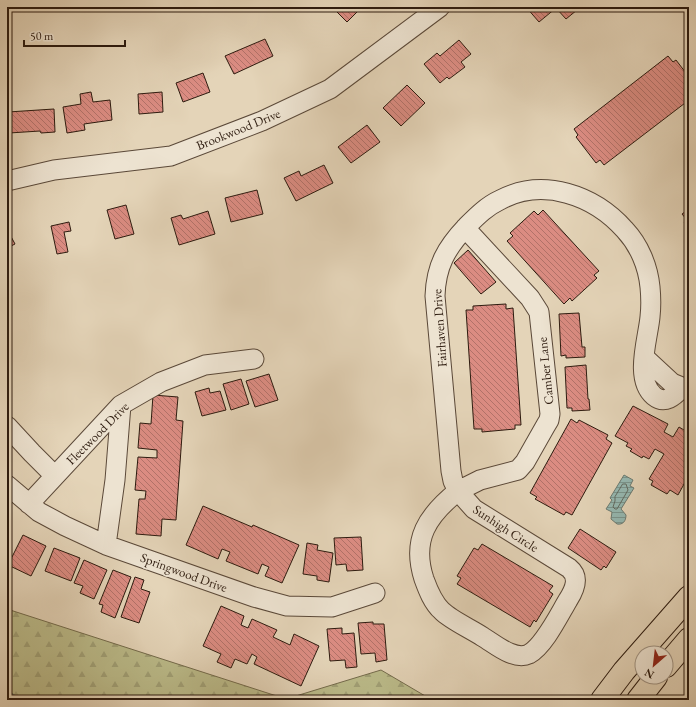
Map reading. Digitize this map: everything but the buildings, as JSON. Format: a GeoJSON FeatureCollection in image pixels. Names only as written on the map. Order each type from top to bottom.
{"type":"FeatureCollection","features":[{"type":"Feature","properties":{"kind":"main road"},"geometry":{"type":"LineString","coordinates":[[602,700],[624,672],[689,597]]}},
{"type":"Feature","properties":{"kind":"main road"},"geometry":{"type":"LineString","coordinates":[[674,657],[689,639]]}},
{"type":"Feature","properties":{"kind":"main road"},"geometry":{"type":"LineString","coordinates":[[638,700],[650,685]]}},
{"type":"Feature","properties":{"kind":"street","name":"Brookwood Drive"},"geometry":{"type":"LineString","coordinates":[[7,181],[54,170],[171,156],[262,121],[330,89],[440,7]]}},
{"type":"Feature","properties":{"kind":"street","name":"Fairhaven Drive"},"geometry":{"type":"LineString","coordinates":[[458,491],[453,482],[451,471],[435,296],[436,282],[445,254],[452,242],[487,207],[499,200],[527,190],[546,189],[560,191],[584,199],[599,208],[613,218],[625,230],[635,242],[648,273],[650,287],[650,318],[644,350],[645,358],[683,394]]}},
{"type":"Feature","properties":{"kind":"street","name":"Camber Lane"},"geometry":{"type":"LineString","coordinates":[[458,491],[480,480],[518,470],[525,462],[549,420],[550,414],[539,312],[530,298],[465,228]]}},
{"type":"Feature","properties":{"kind":"street","name":"Fleetwood Drive"},"geometry":{"type":"LineString","coordinates":[[29,504],[121,405],[161,382],[205,365],[254,359]]}},
{"type":"Feature","properties":{"kind":"street"},"geometry":{"type":"LineString","coordinates":[[106,545],[115,480],[121,405]]}},
{"type":"Feature","properties":{"kind":"street","name":"Fleetwood Drive"},"geometry":{"type":"LineString","coordinates":[[7,426],[55,476]]}},
{"type":"Feature","properties":{"kind":"street","name":"Springwood Drive"},"geometry":{"type":"LineString","coordinates":[[7,485],[46,516],[106,545],[254,597],[287,606],[332,608],[375,592]]}},
{"type":"Feature","properties":{"kind":"street","name":"Sunhigh Circle"},"geometry":{"type":"LineString","coordinates":[[458,491],[474,509],[574,572],[576,577],[571,596],[545,639],[535,650],[528,654],[520,655],[506,650],[443,612],[435,602],[427,586],[420,562],[419,551],[424,528],[440,506],[458,491]]}},
{"type":"Feature","properties":{"kind":"green space"},"geometry":{"type":"Polygon","coordinates":[[[7,609],[286,699],[381,670],[432,700],[7,700],[7,609]]]}},
{"type":"Feature","properties":{"kind":"water"},"geometry":{"type":"Polygon","coordinates":[[[624,475],[633,480],[630,486],[634,488],[621,509],[626,515],[625,521],[621,524],[617,524],[611,519],[612,512],[606,509],[612,500],[610,498],[624,475]]]}},
{"type":"Feature","properties":{"kind":"waterway"},"geometry":{"type":"LineString","coordinates":[[7,662],[10,694],[19,700]]}}]}
